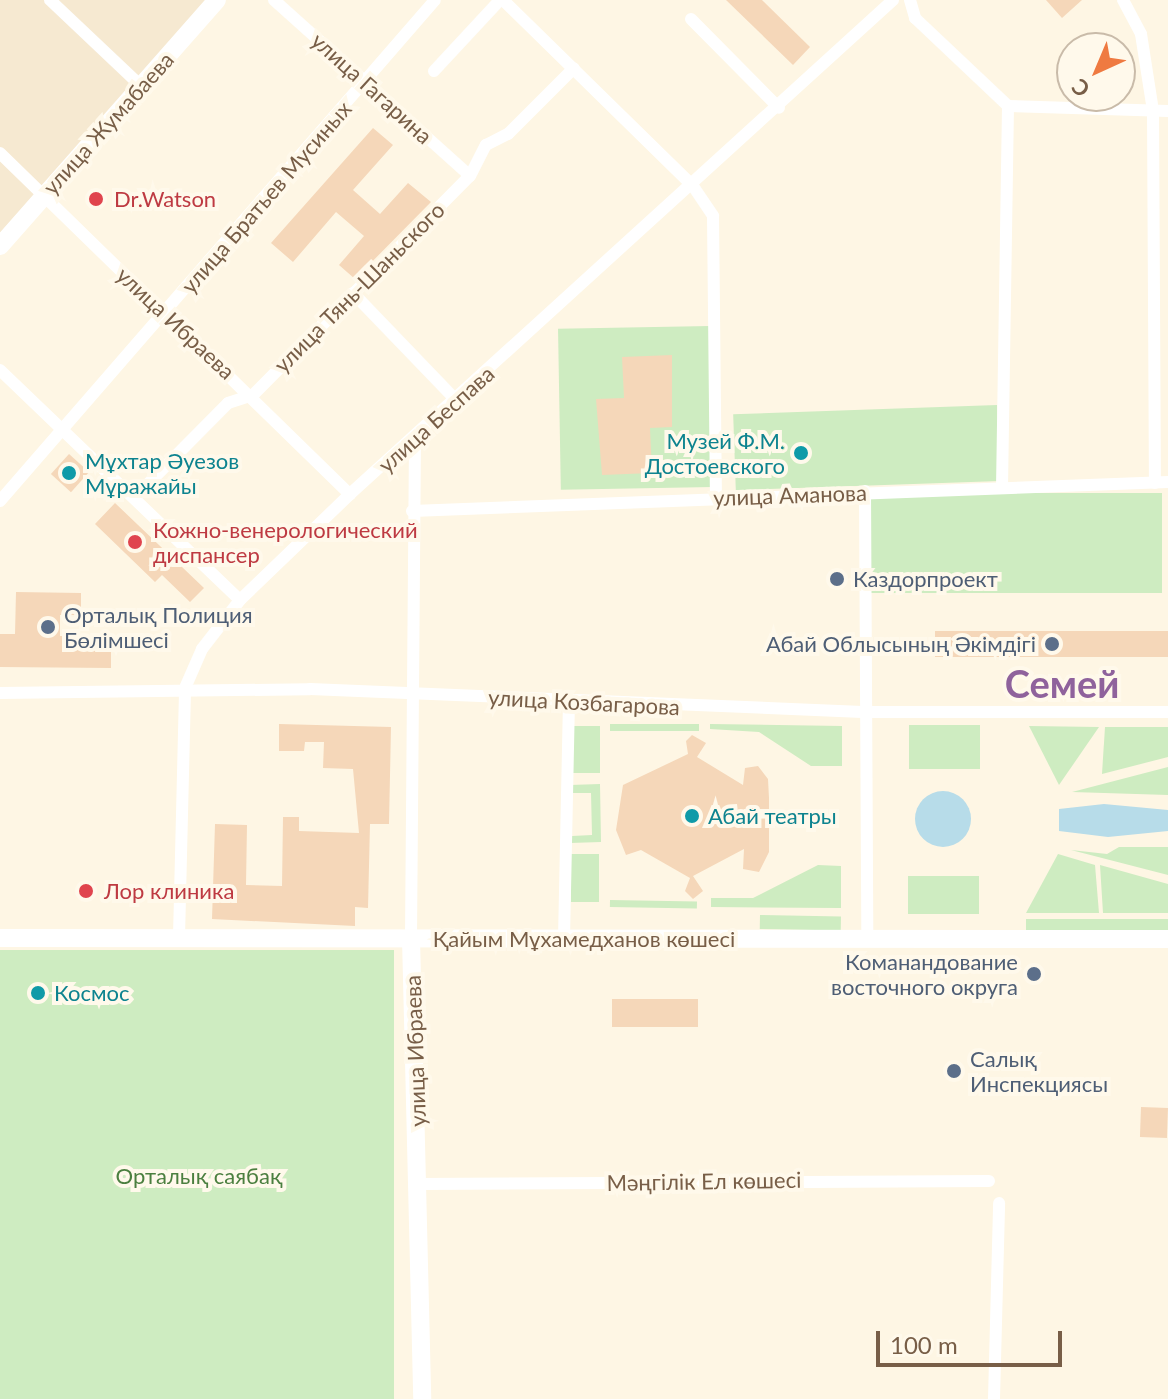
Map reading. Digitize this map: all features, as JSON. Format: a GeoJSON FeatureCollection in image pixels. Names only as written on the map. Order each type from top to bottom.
{"type":"FeatureCollection","features":[{"type":"Feature","properties":{"kind":"street"},"geometry":{"type":"LineString","coordinates":[[50,0],[141,86]]}},
{"type":"Feature","properties":{"kind":"street","name":"улица Жумабаева"},"geometry":{"type":"LineString","coordinates":[[0,246],[217,0]]}},
{"type":"Feature","properties":{"kind":"street","name":"улица Гагарина"},"geometry":{"type":"LineString","coordinates":[[274,0],[470,176]]}},
{"type":"Feature","properties":{"kind":"street","name":"улица Братьев Мусиных"},"geometry":{"type":"LineString","coordinates":[[0,501],[367,83],[435,0]]}},
{"type":"Feature","properties":{"kind":"street"},"geometry":{"type":"LineString","coordinates":[[434,71],[502,0],[693,186],[713,216],[716,498]]}},
{"type":"Feature","properties":{"kind":"street","name":"улица Беспава"},"geometry":{"type":"LineString","coordinates":[[179,937],[185,688],[202,649],[240,600],[350,494],[457,401],[893,0]]}},
{"type":"Feature","properties":{"kind":"street"},"geometry":{"type":"LineString","coordinates":[[910,0],[915,18],[1008,106],[1168,111]]}},
{"type":"Feature","properties":{"kind":"street"},"geometry":{"type":"LineString","coordinates":[[1123,0],[1141,34],[1153,111],[1161,482]]}},
{"type":"Feature","properties":{"kind":"street"},"geometry":{"type":"LineString","coordinates":[[691,19],[779,108]]}},
{"type":"Feature","properties":{"kind":"street","name":"улица Тянь-Шаньского"},"geometry":{"type":"LineString","coordinates":[[135,497],[228,403],[253,395],[470,176],[486,145],[508,134],[574,68]]}},
{"type":"Feature","properties":{"kind":"street"},"geometry":{"type":"LineString","coordinates":[[1002,488],[1008,106]]}},
{"type":"Feature","properties":{"kind":"street","name":"улица Ибраева"},"geometry":{"type":"LineString","coordinates":[[0,153],[253,395],[350,494]]}},
{"type":"Feature","properties":{"kind":"street"},"geometry":{"type":"LineString","coordinates":[[353,293],[457,401]]}},
{"type":"Feature","properties":{"kind":"street"},"geometry":{"type":"LineString","coordinates":[[0,370],[240,600]]}},
{"type":"Feature","properties":{"kind":"street","name":"улица Ибраева"},"geometry":{"type":"LineString","coordinates":[[415,437],[410,692],[411,938],[422,1399]]}},
{"type":"Feature","properties":{"kind":"street","name":"улица Аманова"},"geometry":{"type":"LineString","coordinates":[[412,511],[865,491],[1161,482]]}},
{"type":"Feature","properties":{"kind":"street"},"geometry":{"type":"LineString","coordinates":[[865,491],[863,712],[867,941]]}},
{"type":"Feature","properties":{"kind":"street","name":"улица Козбагарова"},"geometry":{"type":"LineString","coordinates":[[0,693],[185,688],[410,692],[569,703],[863,712],[1168,712]]}},
{"type":"Feature","properties":{"kind":"street"},"geometry":{"type":"LineString","coordinates":[[564,939],[569,703]]}},
{"type":"Feature","properties":{"kind":"street","name":"Қайым Мұхамедханов көшесі"},"geometry":{"type":"LineString","coordinates":[[0,938],[1168,939]]}},
{"type":"Feature","properties":{"kind":"street","name":"Мәңгілік Ел көшесі"},"geometry":{"type":"LineString","coordinates":[[419,1184],[989,1181]]}},
{"type":"Feature","properties":{"kind":"street"},"geometry":{"type":"LineString","coordinates":[[994,1399],[999,1203]]}},
{"type":"Feature","properties":{"kind":"shaded area"},"geometry":{"type":"Polygon","coordinates":[[[0,0],[208,0],[0,233],[0,0]]]}},
{"type":"Feature","properties":{"kind":"green space"},"geometry":{"type":"Polygon","coordinates":[[[710,326],[713,487],[561,490],[558,329],[710,326]]]}},
{"type":"Feature","properties":{"kind":"green space"},"geometry":{"type":"Polygon","coordinates":[[[997,405],[1000,481],[736,490],[733,414],[997,405]]]}},
{"type":"Feature","properties":{"kind":"green space"},"geometry":{"type":"Polygon","coordinates":[[[867,493],[1162,493],[1162,593],[867,593],[867,493]]]}},
{"type":"Feature","properties":{"kind":"green space"},"geometry":{"type":"Polygon","coordinates":[[[610,724],[699,724],[699,731],[610,731],[610,724]]]}},
{"type":"Feature","properties":{"kind":"green space"},"geometry":{"type":"Polygon","coordinates":[[[710,724],[842,726],[842,766],[811,766],[759,732],[710,729],[710,724]]]}},
{"type":"Feature","properties":{"kind":"green space"},"geometry":{"type":"Polygon","coordinates":[[[909,725],[980,725],[980,769],[909,769],[909,725]]]}},
{"type":"Feature","properties":{"kind":"green space"},"geometry":{"type":"Polygon","coordinates":[[[572,726],[600,726],[600,773],[572,773],[572,726]]]}},
{"type":"Feature","properties":{"kind":"green space"},"geometry":{"type":"Polygon","coordinates":[[[1029,726],[1099,727],[1059,785],[1029,726]]]}},
{"type":"Feature","properties":{"kind":"green space"},"geometry":{"type":"Polygon","coordinates":[[[1105,727],[1168,727],[1168,757],[1102,774],[1105,727]]]}},
{"type":"Feature","properties":{"kind":"green space"},"geometry":{"type":"Polygon","coordinates":[[[1168,767],[1168,795],[1072,792],[1168,767]]]}},
{"type":"Feature","properties":{"kind":"green space"},"geometry":{"type":"Polygon","coordinates":[[[600,784],[601,842],[570,843],[572,836],[592,835],[591,793],[571,793],[570,785],[600,784]]]}},
{"type":"Feature","properties":{"kind":"green space"},"geometry":{"type":"Polygon","coordinates":[[[1119,847],[1168,847],[1168,875],[1071,850],[1107,854],[1119,847]]]}},
{"type":"Feature","properties":{"kind":"green space"},"geometry":{"type":"Polygon","coordinates":[[[571,854],[599,854],[599,902],[571,902],[571,854]]]}},
{"type":"Feature","properties":{"kind":"green space"},"geometry":{"type":"Polygon","coordinates":[[[1058,854],[1095,865],[1099,913],[1026,913],[1058,854]]]}},
{"type":"Feature","properties":{"kind":"green space"},"geometry":{"type":"Polygon","coordinates":[[[818,865],[841,866],[841,908],[711,907],[711,898],[753,898],[818,865]]]}},
{"type":"Feature","properties":{"kind":"green space"},"geometry":{"type":"Polygon","coordinates":[[[1100,865],[1168,884],[1168,913],[1103,913],[1100,865]]]}},
{"type":"Feature","properties":{"kind":"green space"},"geometry":{"type":"Polygon","coordinates":[[[908,876],[979,876],[979,914],[908,914],[908,876]]]}},
{"type":"Feature","properties":{"kind":"green space"},"geometry":{"type":"Polygon","coordinates":[[[610,900],[697,902],[697,909],[610,907],[610,900]]]}},
{"type":"Feature","properties":{"kind":"green space"},"geometry":{"type":"Polygon","coordinates":[[[760,915],[841,916],[841,930],[760,929],[760,915]]]}},
{"type":"Feature","properties":{"kind":"green space"},"geometry":{"type":"Polygon","coordinates":[[[1026,919],[1168,919],[1168,930],[1026,930],[1026,919]]]}},
{"type":"Feature","properties":{"kind":"green space","name":"Орталық саябақ"},"geometry":{"type":"Polygon","coordinates":[[[0,950],[394,950],[394,1399],[0,1399],[0,950]]]}},
{"type":"Feature","properties":{"kind":"water"},"geometry":{"type":"Polygon","coordinates":[[[943,791],[963,799],[971,819],[963,839],[943,847],[923,839],[915,819],[923,799],[943,791]]]}},
{"type":"Feature","properties":{"kind":"water"},"geometry":{"type":"Polygon","coordinates":[[[1104,804],[1168,810],[1168,831],[1108,837],[1059,831],[1059,809],[1104,804]]]}},
{"type":"Feature","properties":{"kind":"building"},"geometry":{"type":"Polygon","coordinates":[[[726,0],[762,0],[810,47],[793,65],[726,0]]]}},
{"type":"Feature","properties":{"kind":"building"},"geometry":{"type":"Polygon","coordinates":[[[1046,0],[1082,0],[1062,18],[1046,0]]]}},
{"type":"Feature","properties":{"kind":"building"},"geometry":{"type":"Polygon","coordinates":[[[373,128],[393,145],[353,190],[380,214],[408,183],[431,202],[355,279],[339,265],[364,236],[336,212],[293,262],[271,243],[373,128]]]}},
{"type":"Feature","properties":{"kind":"building"},"geometry":{"type":"Polygon","coordinates":[[[672,355],[672,427],[650,428],[652,473],[602,475],[596,399],[624,398],[622,357],[672,355]]]}},
{"type":"Feature","properties":{"kind":"building","name":"Мұхтар Әуезов Мұражайы"},"geometry":{"type":"Polygon","coordinates":[[[69,454],[89,472],[71,492],[51,474],[69,454]]]}},
{"type":"Feature","properties":{"kind":"building","name":"Кожно-венерологический диспансер"},"geometry":{"type":"Polygon","coordinates":[[[115,503],[204,588],[190,602],[162,575],[155,582],[95,524],[115,503]]]}},
{"type":"Feature","properties":{"kind":"building","name":"Орталық Полиция Бөлімшесі"},"geometry":{"type":"Polygon","coordinates":[[[16,592],[81,593],[81,615],[60,615],[60,636],[111,637],[111,668],[0,667],[0,634],[15,634],[16,592]]]}},
{"type":"Feature","properties":{"kind":"building","name":"Абай Облысының Әкімдігі"},"geometry":{"type":"Polygon","coordinates":[[[935,631],[1168,631],[1168,657],[935,657],[935,631]]]}},
{"type":"Feature","properties":{"kind":"building"},"geometry":{"type":"Polygon","coordinates":[[[279,724],[391,727],[389,824],[370,824],[368,908],[355,907],[355,926],[212,919],[215,824],[247,825],[246,885],[282,886],[283,817],[299,817],[299,831],[359,833],[353,769],[323,768],[324,742],[305,742],[304,751],[279,751],[279,724]]]}},
{"type":"Feature","properties":{"kind":"building","name":"Абай театры"},"geometry":{"type":"Polygon","coordinates":[[[692,735],[706,743],[697,757],[743,785],[745,768],[758,766],[768,779],[769,798],[769,852],[759,872],[743,869],[744,849],[693,876],[703,891],[693,899],[685,891],[690,878],[641,850],[626,855],[616,830],[623,785],[688,754],[686,741],[692,735]]]}},
{"type":"Feature","properties":{"kind":"building"},"geometry":{"type":"Polygon","coordinates":[[[612,999],[698,999],[698,1027],[612,1027],[612,999]]]}},
{"type":"Feature","properties":{"kind":"building"},"geometry":{"type":"Polygon","coordinates":[[[1141,1107],[1168,1108],[1167,1138],[1140,1137],[1141,1107]]]}},
{"type":"Feature","properties":{"kind":"place","name":"Dr.Watson"},"geometry":{"type":"Point","coordinates":[96,199]}},
{"type":"Feature","properties":{"kind":"place","name":"Музей Ф.М. Достоевского"},"geometry":{"type":"Point","coordinates":[801,453]}},
{"type":"Feature","properties":{"kind":"place","name":"Мұхтар Әуезов Мұражайы"},"geometry":{"type":"Point","coordinates":[69,473]}},
{"type":"Feature","properties":{"kind":"place","name":"Кожно-венерологический диспансер"},"geometry":{"type":"Point","coordinates":[135,542]}},
{"type":"Feature","properties":{"kind":"place","name":"Каздорпроект"},"geometry":{"type":"Point","coordinates":[837,579]}},
{"type":"Feature","properties":{"kind":"place","name":"Орталық Полиция Бөлімшесі"},"geometry":{"type":"Point","coordinates":[48,627]}},
{"type":"Feature","properties":{"kind":"place","name":"Абай Облысының Әкімдігі"},"geometry":{"type":"Point","coordinates":[1052,644]}},
{"type":"Feature","properties":{"kind":"place","name":"Абай театры"},"geometry":{"type":"Point","coordinates":[692,816]}},
{"type":"Feature","properties":{"kind":"place","name":"Лор клиника"},"geometry":{"type":"Point","coordinates":[86,891]}},
{"type":"Feature","properties":{"kind":"place","name":"Команандование восточного округа"},"geometry":{"type":"Point","coordinates":[1034,974]}},
{"type":"Feature","properties":{"kind":"place","name":"Космос"},"geometry":{"type":"Point","coordinates":[38,993]}},
{"type":"Feature","properties":{"kind":"place","name":"Салық Инспекциясы"},"geometry":{"type":"Point","coordinates":[954,1071]}},
{"type":"Feature","properties":{"kind":"district","name":"Семей"},"geometry":{"type":"Point","coordinates":[1062,684]}}]}
